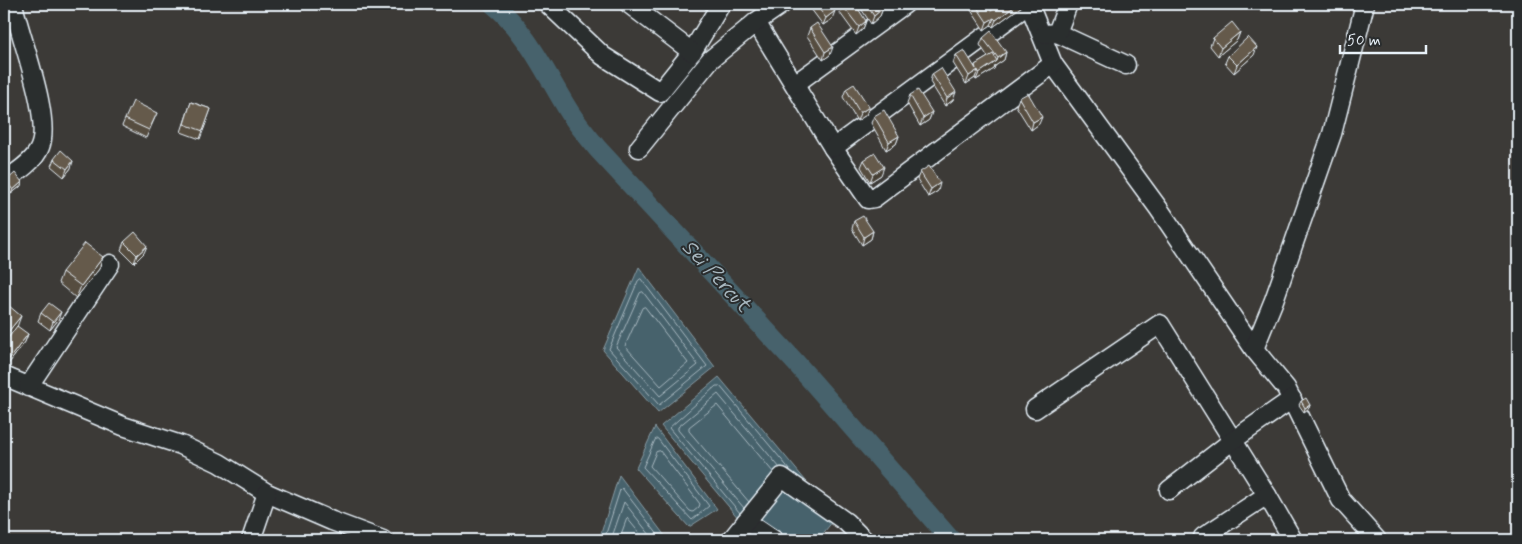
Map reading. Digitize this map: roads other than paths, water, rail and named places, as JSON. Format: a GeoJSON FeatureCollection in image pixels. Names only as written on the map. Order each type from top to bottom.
{"type":"FeatureCollection","features":[{"type":"Feature","properties":{"kind":"street"},"geometry":{"type":"LineString","coordinates":[[4,181],[22,168],[39,150],[43,135],[41,107],[12,4]]}},
{"type":"Feature","properties":{"kind":"street"},"geometry":{"type":"LineString","coordinates":[[548,4],[603,56],[660,92],[692,52],[721,4]]}},
{"type":"Feature","properties":{"kind":"street"},"geometry":{"type":"LineString","coordinates":[[629,4],[692,52]]}},
{"type":"Feature","properties":{"kind":"street"},"geometry":{"type":"LineString","coordinates":[[640,148],[710,60],[756,22],[782,4]]}},
{"type":"Feature","properties":{"kind":"street"},"geometry":{"type":"LineString","coordinates":[[796,84],[905,4]]}},
{"type":"Feature","properties":{"kind":"street"},"geometry":{"type":"LineString","coordinates":[[833,148],[1029,4],[1048,33],[1053,64],[1159,209],[1254,349],[1286,388],[1341,500],[1377,540]]}},
{"type":"Feature","properties":{"kind":"street"},"geometry":{"type":"LineString","coordinates":[[1048,33],[1068,4]]}},
{"type":"Feature","properties":{"kind":"street"},"geometry":{"type":"LineString","coordinates":[[1254,349],[1274,300],[1332,134],[1365,4]]}},
{"type":"Feature","properties":{"kind":"street"},"geometry":{"type":"LineString","coordinates":[[756,22],[864,196],[874,198],[1053,64]]}},
{"type":"Feature","properties":{"kind":"street"},"geometry":{"type":"LineString","coordinates":[[1048,33],[1126,65]]}},
{"type":"Feature","properties":{"kind":"street"},"geometry":{"type":"LineString","coordinates":[[28,388],[110,264]]}},
{"type":"Feature","properties":{"kind":"street"},"geometry":{"type":"LineString","coordinates":[[1035,409],[1160,324],[1267,494],[1293,540]]}},
{"type":"Feature","properties":{"kind":"street"},"geometry":{"type":"LineString","coordinates":[[4,376],[28,388],[123,426],[181,445],[219,462],[267,493],[332,522],[384,540]]}},
{"type":"Feature","properties":{"kind":"street"},"geometry":{"type":"LineString","coordinates":[[1169,490],[1232,441],[1292,400]]}},
{"type":"Feature","properties":{"kind":"street"},"geometry":{"type":"LineString","coordinates":[[731,540],[782,477],[846,522],[864,540]]}},
{"type":"Feature","properties":{"kind":"street"},"geometry":{"type":"LineString","coordinates":[[251,540],[267,493]]}},
{"type":"Feature","properties":{"kind":"street"},"geometry":{"type":"LineString","coordinates":[[1203,537],[1267,494]]}},
{"type":"Feature","properties":{"kind":"street"},"geometry":{"type":"LineString","coordinates":[[746,520],[774,540]]}},
{"type":"Feature","properties":{"kind":"water"},"geometry":{"type":"Polygon","coordinates":[[[639,267],[715,367],[658,413],[603,350],[639,267]]]}},
{"type":"Feature","properties":{"kind":"water"},"geometry":{"type":"Polygon","coordinates":[[[719,377],[836,517],[818,540],[737,540],[739,519],[661,426],[719,377]]]}},
{"type":"Feature","properties":{"kind":"water"},"geometry":{"type":"Polygon","coordinates":[[[655,427],[717,509],[689,527],[636,468],[655,427]]]}},
{"type":"Feature","properties":{"kind":"water"},"geometry":{"type":"Polygon","coordinates":[[[619,475],[668,540],[599,540],[619,475]]]}},
{"type":"Feature","properties":{"kind":"waterway","name":"Sei Percut"},"geometry":{"type":"LineString","coordinates":[[493,4],[505,14],[525,39],[570,113],[597,148],[796,363],[951,540]]}}]}
